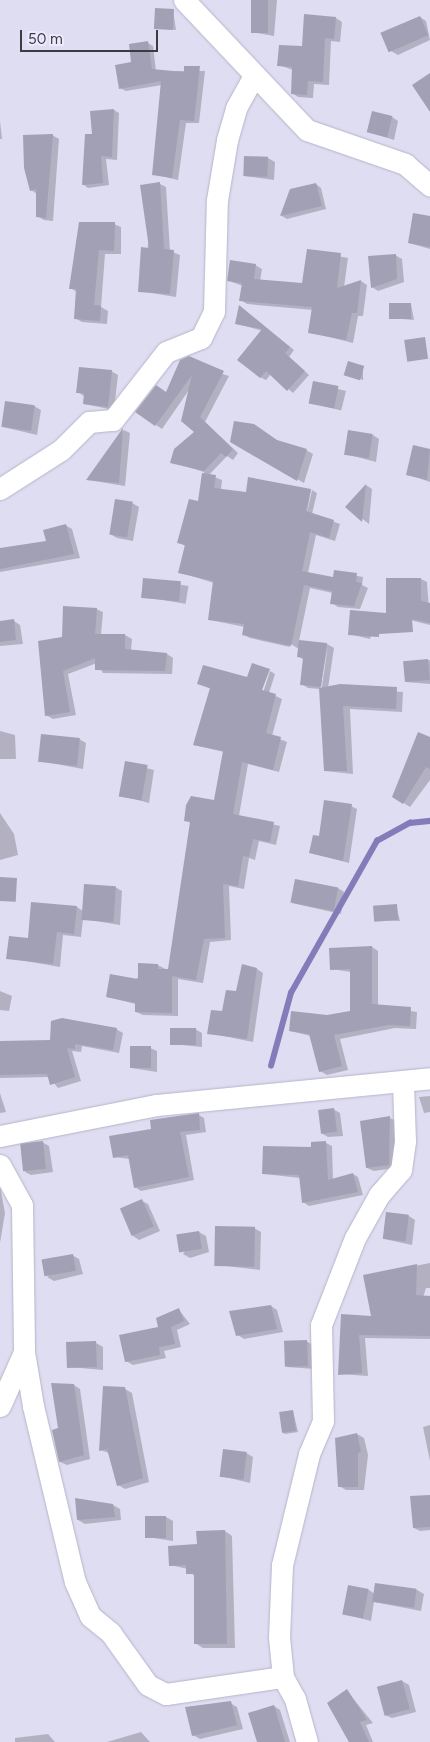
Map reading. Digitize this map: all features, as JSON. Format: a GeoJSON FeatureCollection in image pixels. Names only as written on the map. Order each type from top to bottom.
{"type":"FeatureCollection","features":[{"type":"Feature","properties":{"kind":"street"},"geometry":{"type":"LineString","coordinates":[[184,0],[307,130],[405,164],[430,186]]}},
{"type":"Feature","properties":{"kind":"street"},"geometry":{"type":"LineString","coordinates":[[0,489],[61,450],[89,422],[113,420],[166,352],[201,338],[214,311],[218,200],[227,140],[236,108],[254,75]]}},
{"type":"Feature","properties":{"kind":"street"},"geometry":{"type":"LineString","coordinates":[[0,1136],[157,1105],[402,1083],[430,1078]]}},
{"type":"Feature","properties":{"kind":"street"},"geometry":{"type":"LineString","coordinates":[[307,1742],[296,1699],[283,1677],[279,1637],[282,1566],[309,1454],[324,1421],[320,1325],[355,1238],[379,1195],[400,1170],[405,1141],[402,1083]]}},
{"type":"Feature","properties":{"kind":"street"},"geometry":{"type":"LineString","coordinates":[[0,1165],[22,1205],[24,1219],[24,1352],[74,1582],[90,1616],[110,1632],[148,1685],[166,1694],[283,1677]]}},
{"type":"Feature","properties":{"kind":"street"},"geometry":{"type":"LineString","coordinates":[[0,1406],[24,1352]]}},
{"type":"Feature","properties":{"kind":"building"},"geometry":{"type":"Polygon","coordinates":[[[251,0],[268,0],[268,33],[251,33],[251,0]]]}},
{"type":"Feature","properties":{"kind":"building"},"geometry":{"type":"Polygon","coordinates":[[[155,8],[174,9],[173,30],[154,29],[155,8]]]}},
{"type":"Feature","properties":{"kind":"building"},"geometry":{"type":"Polygon","coordinates":[[[304,14],[336,17],[334,39],[325,38],[323,82],[308,81],[307,95],[291,94],[292,67],[277,66],[279,45],[302,46],[304,14]]]}},
{"type":"Feature","properties":{"kind":"building"},"geometry":{"type":"Polygon","coordinates":[[[420,16],[428,35],[389,52],[380,33],[420,16]]]}},
{"type":"Feature","properties":{"kind":"building"},"geometry":{"type":"Polygon","coordinates":[[[148,41],[152,69],[184,72],[184,66],[200,66],[194,121],[180,120],[172,178],[152,175],[161,81],[119,89],[115,65],[131,62],[129,44],[148,41]]]}},
{"type":"Feature","properties":{"kind":"building"},"geometry":{"type":"Polygon","coordinates":[[[430,73],[430,112],[412,85],[430,73]]]}},
{"type":"Feature","properties":{"kind":"building"},"geometry":{"type":"Polygon","coordinates":[[[114,109],[112,157],[101,156],[103,183],[82,185],[85,134],[92,134],[90,111],[114,109]]]}},
{"type":"Feature","properties":{"kind":"building"},"geometry":{"type":"Polygon","coordinates":[[[372,111],[392,116],[387,137],[367,132],[372,111]]]}},
{"type":"Feature","properties":{"kind":"building"},"geometry":{"type":"Polygon","coordinates":[[[53,134],[46,218],[36,217],[36,189],[30,191],[24,168],[23,135],[53,134]]]}},
{"type":"Feature","properties":{"kind":"building"},"geometry":{"type":"Polygon","coordinates":[[[244,156],[268,157],[267,177],[243,176],[244,156]]]}},
{"type":"Feature","properties":{"kind":"building"},"geometry":{"type":"Polygon","coordinates":[[[160,182],[164,249],[174,250],[170,294],[138,292],[141,247],[149,248],[140,185],[160,182]]]}},
{"type":"Feature","properties":{"kind":"building"},"geometry":{"type":"Polygon","coordinates":[[[316,183],[322,206],[280,216],[290,189],[316,183]]]}},
{"type":"Feature","properties":{"kind":"building"},"geometry":{"type":"Polygon","coordinates":[[[413,213],[430,216],[430,247],[408,243],[413,213]]]}},
{"type":"Feature","properties":{"kind":"building"},"geometry":{"type":"Polygon","coordinates":[[[79,222],[115,222],[114,251],[99,250],[94,305],[101,306],[100,321],[74,319],[76,289],[69,289],[79,222]]]}},
{"type":"Feature","properties":{"kind":"building"},"geometry":{"type":"Polygon","coordinates":[[[307,249],[341,253],[337,288],[361,280],[357,313],[352,313],[346,340],[308,333],[312,307],[239,301],[242,283],[227,281],[230,260],[256,264],[254,279],[302,283],[307,249]]]}},
{"type":"Feature","properties":{"kind":"building"},"geometry":{"type":"Polygon","coordinates":[[[396,254],[397,279],[371,288],[368,256],[396,254]]]}},
{"type":"Feature","properties":{"kind":"building"},"geometry":{"type":"Polygon","coordinates":[[[389,303],[411,303],[411,319],[389,319],[389,303]]]}},
{"type":"Feature","properties":{"kind":"building"},"geometry":{"type":"Polygon","coordinates":[[[239,305],[290,347],[285,353],[305,371],[287,391],[266,371],[260,378],[237,360],[262,329],[235,324],[239,305]]]}},
{"type":"Feature","properties":{"kind":"building"},"geometry":{"type":"Polygon","coordinates":[[[425,337],[428,359],[407,362],[404,340],[425,337]]]}},
{"type":"Feature","properties":{"kind":"building"},"geometry":{"type":"Polygon","coordinates":[[[189,356],[224,371],[200,417],[233,449],[226,457],[221,453],[204,471],[170,463],[174,449],[194,432],[181,421],[192,375],[155,426],[135,412],[156,385],[166,392],[180,360],[189,356]]]}},
{"type":"Feature","properties":{"kind":"building"},"geometry":{"type":"Polygon","coordinates":[[[348,361],[364,366],[360,380],[344,375],[348,361]]]}},
{"type":"Feature","properties":{"kind":"building"},"geometry":{"type":"Polygon","coordinates":[[[79,367],[112,370],[108,407],[83,404],[84,393],[76,393],[79,367]]]}},
{"type":"Feature","properties":{"kind":"building"},"geometry":{"type":"Polygon","coordinates":[[[313,381],[339,386],[334,409],[309,404],[313,381]]]}},
{"type":"Feature","properties":{"kind":"building"},"geometry":{"type":"Polygon","coordinates":[[[5,401],[35,405],[31,431],[1,427],[5,401]]]}},
{"type":"Feature","properties":{"kind":"building"},"geometry":{"type":"Polygon","coordinates":[[[234,421],[254,424],[277,440],[307,449],[297,481],[230,442],[234,421]]]}},
{"type":"Feature","properties":{"kind":"building"},"geometry":{"type":"Polygon","coordinates":[[[123,428],[119,483],[86,480],[123,428]]]}},
{"type":"Feature","properties":{"kind":"building"},"geometry":{"type":"Polygon","coordinates":[[[348,430],[373,434],[369,459],[344,455],[348,430]]]}},
{"type":"Feature","properties":{"kind":"building"},"geometry":{"type":"Polygon","coordinates":[[[413,445],[430,449],[427,480],[406,475],[413,445]]]}},
{"type":"Feature","properties":{"kind":"building"},"geometry":{"type":"Polygon","coordinates":[[[202,473],[216,475],[214,488],[246,492],[248,477],[311,489],[306,511],[334,520],[329,538],[310,532],[302,571],[333,577],[334,570],[357,573],[356,582],[362,583],[354,606],[330,604],[332,591],[304,585],[291,646],[242,635],[244,624],[208,620],[213,581],[178,573],[185,545],[177,543],[189,499],[198,501],[202,473]]]}},
{"type":"Feature","properties":{"kind":"building"},"geometry":{"type":"Polygon","coordinates":[[[366,484],[362,522],[345,507],[366,484]]]}},
{"type":"Feature","properties":{"kind":"building"},"geometry":{"type":"Polygon","coordinates":[[[115,499],[133,502],[127,537],[109,535],[115,499]]]}},
{"type":"Feature","properties":{"kind":"building"},"geometry":{"type":"Polygon","coordinates":[[[66,524],[74,554],[0,569],[0,548],[46,541],[43,530],[66,524]]]}},
{"type":"Feature","properties":{"kind":"building"},"geometry":{"type":"Polygon","coordinates":[[[143,578],[181,581],[179,601],[141,598],[143,578]]]}},
{"type":"Feature","properties":{"kind":"building"},"geometry":{"type":"Polygon","coordinates":[[[386,578],[421,578],[421,601],[430,603],[430,623],[412,619],[413,632],[379,634],[379,637],[348,635],[350,610],[386,613],[386,578]]]}},
{"type":"Feature","properties":{"kind":"building"},"geometry":{"type":"Polygon","coordinates":[[[63,606],[97,608],[95,634],[125,634],[125,649],[167,653],[165,671],[95,670],[95,658],[63,671],[70,712],[45,716],[38,641],[62,637],[63,606]]]}},
{"type":"Feature","properties":{"kind":"building"},"geometry":{"type":"Polygon","coordinates":[[[14,619],[16,640],[0,642],[0,621],[14,619]]]}},
{"type":"Feature","properties":{"kind":"building"},"geometry":{"type":"Polygon","coordinates":[[[299,640],[327,643],[321,687],[300,685],[303,658],[297,657],[299,640]]]}},
{"type":"Feature","properties":{"kind":"building"},"geometry":{"type":"Polygon","coordinates":[[[428,659],[430,680],[405,682],[403,661],[428,659]]]}},
{"type":"Feature","properties":{"kind":"building"},"geometry":{"type":"Polygon","coordinates":[[[252,663],[270,669],[262,690],[276,694],[266,733],[281,737],[273,770],[242,762],[233,814],[274,822],[270,842],[253,839],[249,857],[243,856],[238,886],[223,884],[225,938],[204,939],[196,980],[172,976],[172,1013],[135,1012],[135,1003],[106,997],[110,974],[138,979],[138,963],[158,964],[158,969],[168,969],[190,822],[184,821],[186,805],[191,796],[214,800],[223,751],[193,745],[210,688],[197,684],[203,665],[247,677],[252,663]]]}},
{"type":"Feature","properties":{"kind":"building"},"geometry":{"type":"Polygon","coordinates":[[[340,684],[397,687],[396,709],[343,706],[347,771],[324,771],[319,688],[340,684]]]}},
{"type":"Feature","properties":{"kind":"building"},"geometry":{"type":"Polygon","coordinates":[[[418,732],[430,737],[430,769],[426,767],[403,804],[392,797],[418,732]]]}},
{"type":"Feature","properties":{"kind":"building"},"geometry":{"type":"Polygon","coordinates":[[[41,734],[80,738],[77,766],[38,762],[41,734]]]}},
{"type":"Feature","properties":{"kind":"building"},"geometry":{"type":"Polygon","coordinates":[[[125,761],[148,765],[141,800],[119,796],[125,761]]]}},
{"type":"Feature","properties":{"kind":"building"},"geometry":{"type":"Polygon","coordinates":[[[324,800],[352,804],[343,861],[309,853],[313,835],[319,836],[324,800]]]}},
{"type":"Feature","properties":{"kind":"building"},"geometry":{"type":"Polygon","coordinates":[[[0,877],[17,878],[16,902],[0,901],[0,877]]]}},
{"type":"Feature","properties":{"kind":"building"},"geometry":{"type":"Polygon","coordinates":[[[295,879],[338,887],[334,911],[290,903],[295,879]]]}},
{"type":"Feature","properties":{"kind":"building"},"geometry":{"type":"Polygon","coordinates":[[[84,884],[116,886],[113,922],[81,920],[84,884]]]}},
{"type":"Feature","properties":{"kind":"building"},"geometry":{"type":"Polygon","coordinates":[[[31,902],[77,906],[74,934],[57,932],[53,964],[6,959],[9,936],[28,938],[31,902]]]}},
{"type":"Feature","properties":{"kind":"building"},"geometry":{"type":"Polygon","coordinates":[[[397,904],[398,920],[374,922],[373,906],[397,904]]]}},
{"type":"Feature","properties":{"kind":"building"},"geometry":{"type":"Polygon","coordinates":[[[372,946],[372,1004],[411,1007],[410,1026],[388,1025],[334,1035],[342,1066],[319,1072],[309,1034],[289,1031],[291,1011],[327,1015],[350,1011],[350,969],[330,970],[329,948],[372,946]]]}},
{"type":"Feature","properties":{"kind":"building"},"geometry":{"type":"Polygon","coordinates":[[[242,964],[257,968],[247,1039],[207,1034],[211,1010],[222,1011],[226,990],[236,991],[242,964]]]}},
{"type":"Feature","properties":{"kind":"building"},"geometry":{"type":"Polygon","coordinates":[[[62,1018],[117,1028],[113,1050],[75,1044],[75,1049],[67,1048],[75,1077],[50,1085],[47,1074],[0,1075],[0,1041],[50,1040],[51,1021],[62,1018]]]}},
{"type":"Feature","properties":{"kind":"building"},"geometry":{"type":"Polygon","coordinates":[[[170,1028],[196,1028],[196,1045],[170,1045],[170,1028]]]}},
{"type":"Feature","properties":{"kind":"building"},"geometry":{"type":"Polygon","coordinates":[[[130,1046],[151,1046],[151,1068],[130,1068],[130,1046]]]}},
{"type":"Feature","properties":{"kind":"building"},"geometry":{"type":"Polygon","coordinates":[[[334,1108],[337,1132],[321,1134],[318,1110],[334,1108]]]}},
{"type":"Feature","properties":{"kind":"building"},"geometry":{"type":"Polygon","coordinates":[[[199,1113],[200,1130],[180,1132],[189,1177],[134,1188],[128,1155],[113,1158],[109,1136],[151,1129],[150,1120],[199,1113]]]}},
{"type":"Feature","properties":{"kind":"building"},"geometry":{"type":"Polygon","coordinates":[[[390,1116],[389,1165],[366,1168],[360,1121],[390,1116]]]}},
{"type":"Feature","properties":{"kind":"building"},"geometry":{"type":"Polygon","coordinates":[[[43,1141],[46,1169],[23,1171],[20,1143],[43,1141]]]}},
{"type":"Feature","properties":{"kind":"building"},"geometry":{"type":"Polygon","coordinates":[[[326,1141],[328,1180],[353,1173],[358,1192],[302,1203],[299,1175],[262,1174],[263,1146],[311,1147],[311,1142],[326,1141]]]}},
{"type":"Feature","properties":{"kind":"building"},"geometry":{"type":"Polygon","coordinates":[[[142,1199],[154,1227],[132,1236],[120,1208],[142,1199]]]}},
{"type":"Feature","properties":{"kind":"building"},"geometry":{"type":"Polygon","coordinates":[[[386,1212],[409,1215],[406,1242],[383,1239],[386,1212]]]}},
{"type":"Feature","properties":{"kind":"building"},"geometry":{"type":"Polygon","coordinates":[[[215,1226],[255,1227],[254,1267],[214,1266],[215,1226]]]}},
{"type":"Feature","properties":{"kind":"building"},"geometry":{"type":"Polygon","coordinates":[[[199,1231],[202,1249],[179,1252],[176,1235],[199,1231]]]}},
{"type":"Feature","properties":{"kind":"building"},"geometry":{"type":"Polygon","coordinates":[[[73,1254],[76,1271],[44,1276],[41,1260],[73,1254]]]}},
{"type":"Feature","properties":{"kind":"building"},"geometry":{"type":"Polygon","coordinates":[[[417,1264],[416,1295],[430,1296],[430,1336],[359,1335],[362,1373],[338,1375],[341,1314],[371,1316],[363,1275],[417,1264]]]}},
{"type":"Feature","properties":{"kind":"building"},"geometry":{"type":"Polygon","coordinates":[[[271,1305],[277,1329],[236,1336],[229,1311],[271,1305]]]}},
{"type":"Feature","properties":{"kind":"building"},"geometry":{"type":"Polygon","coordinates":[[[179,1308],[184,1321],[171,1327],[175,1344],[159,1347],[160,1355],[125,1362],[119,1335],[158,1327],[156,1318],[179,1308]]]}},
{"type":"Feature","properties":{"kind":"building"},"geometry":{"type":"Polygon","coordinates":[[[307,1340],[308,1366],[285,1367],[284,1341],[307,1340]]]}},
{"type":"Feature","properties":{"kind":"building"},"geometry":{"type":"Polygon","coordinates":[[[96,1341],[97,1367],[67,1368],[66,1342],[96,1341]]]}},
{"type":"Feature","properties":{"kind":"building"},"geometry":{"type":"Polygon","coordinates":[[[51,1383],[74,1384],[84,1455],[59,1462],[52,1430],[58,1428],[51,1383]]]}},
{"type":"Feature","properties":{"kind":"building"},"geometry":{"type":"Polygon","coordinates":[[[103,1386],[125,1387],[143,1478],[117,1486],[107,1449],[99,1451],[103,1386]]]}},
{"type":"Feature","properties":{"kind":"building"},"geometry":{"type":"Polygon","coordinates":[[[293,1410],[296,1431],[282,1433],[279,1412],[293,1410]]]}},
{"type":"Feature","properties":{"kind":"building"},"geometry":{"type":"Polygon","coordinates":[[[357,1433],[361,1452],[358,1453],[358,1487],[338,1487],[335,1438],[357,1433]]]}},
{"type":"Feature","properties":{"kind":"building"},"geometry":{"type":"Polygon","coordinates":[[[223,1449],[247,1452],[243,1480],[220,1477],[223,1449]]]}},
{"type":"Feature","properties":{"kind":"building"},"geometry":{"type":"Polygon","coordinates":[[[430,1495],[430,1527],[413,1528],[410,1496],[430,1495]]]}},
{"type":"Feature","properties":{"kind":"building"},"geometry":{"type":"Polygon","coordinates":[[[75,1498],[113,1504],[115,1517],[77,1520],[75,1498]]]}},
{"type":"Feature","properties":{"kind":"building"},"geometry":{"type":"Polygon","coordinates":[[[145,1516],[166,1516],[166,1538],[145,1538],[145,1516]]]}},
{"type":"Feature","properties":{"kind":"building"},"geometry":{"type":"Polygon","coordinates":[[[225,1530],[227,1644],[194,1644],[194,1574],[186,1574],[186,1565],[169,1566],[168,1546],[197,1544],[196,1531],[225,1530]]]}},
{"type":"Feature","properties":{"kind":"building"},"geometry":{"type":"Polygon","coordinates":[[[375,1583],[417,1589],[414,1608],[372,1602],[375,1583]]]}},
{"type":"Feature","properties":{"kind":"building"},"geometry":{"type":"Polygon","coordinates":[[[348,1585],[369,1589],[363,1618],[342,1614],[348,1585]]]}},
{"type":"Feature","properties":{"kind":"building"},"geometry":{"type":"Polygon","coordinates":[[[402,1680],[410,1709],[385,1716],[377,1687],[402,1680]]]}},
{"type":"Feature","properties":{"kind":"building"},"geometry":{"type":"Polygon","coordinates":[[[347,1689],[367,1720],[360,1722],[369,1742],[349,1742],[327,1703],[347,1689]]]}},
{"type":"Feature","properties":{"kind":"building"},"geometry":{"type":"Polygon","coordinates":[[[231,1701],[237,1725],[192,1736],[185,1707],[231,1701]]]}},
{"type":"Feature","properties":{"kind":"building"},"geometry":{"type":"Polygon","coordinates":[[[274,1705],[285,1742],[257,1742],[248,1713],[274,1705]]]}},
{"type":"Feature","properties":{"kind":"waterway"},"geometry":{"type":"LineString","coordinates":[[271,1066],[291,993],[377,841],[410,823],[430,821]]}}]}
